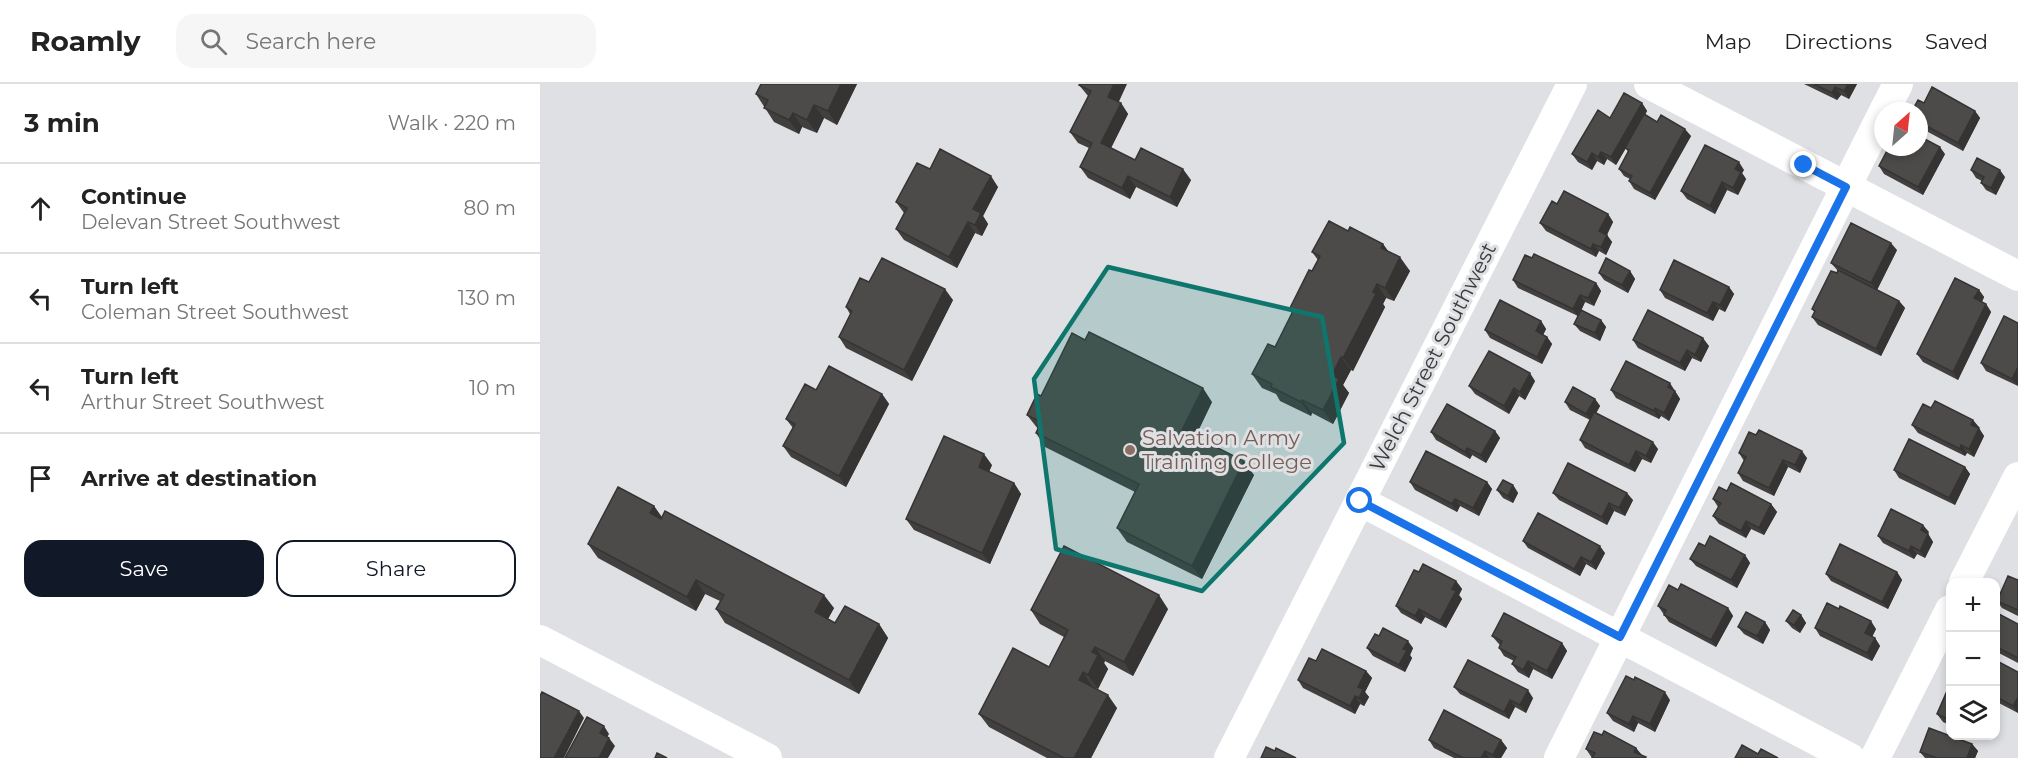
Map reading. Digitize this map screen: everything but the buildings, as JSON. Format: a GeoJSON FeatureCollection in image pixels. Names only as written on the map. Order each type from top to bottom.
{"type":"FeatureCollection","features":[{"type":"Feature","properties":{"kind":"street","name":"Welch Street Southwest"},"geometry":{"type":"LineString","coordinates":[[1229,758],[1572,84]]}},
{"type":"Feature","properties":{"kind":"street"},"geometry":{"type":"LineString","coordinates":[[1650,84],[2018,276]]}},
{"type":"Feature","properties":{"kind":"street"},"geometry":{"type":"LineString","coordinates":[[1888,102],[1898,84]]}},
{"type":"Feature","properties":{"kind":"street"},"geometry":{"type":"LineString","coordinates":[[1559,758],[1874,130]]}},
{"type":"Feature","properties":{"kind":"street"},"geometry":{"type":"LineString","coordinates":[[1966,578],[2018,477]]}},
{"type":"Feature","properties":{"kind":"street"},"geometry":{"type":"LineString","coordinates":[[1360,501],[1850,758]]}},
{"type":"Feature","properties":{"kind":"street"},"geometry":{"type":"LineString","coordinates":[[1875,758],[1946,618]]}},
{"type":"Feature","properties":{"kind":"street"},"geometry":{"type":"LineString","coordinates":[[540,640],[766,758]]}},
{"type":"Feature","properties":{"kind":"highlighted area"},"geometry":{"type":"Polygon","coordinates":[[[1108,267],[1322,317],[1344,443],[1202,591],[1056,549],[1034,379],[1108,267]]]}},
{"type":"Feature","properties":{"kind":"place","name":"Salvation Army Training College"},"geometry":{"type":"Point","coordinates":[1130,450]}},
{"type":"Feature","properties":{"kind":"route"},"geometry":{"type":"LineString","coordinates":[[1360,501],[1620,637],[1846,187],[1804,165]]}}]}
